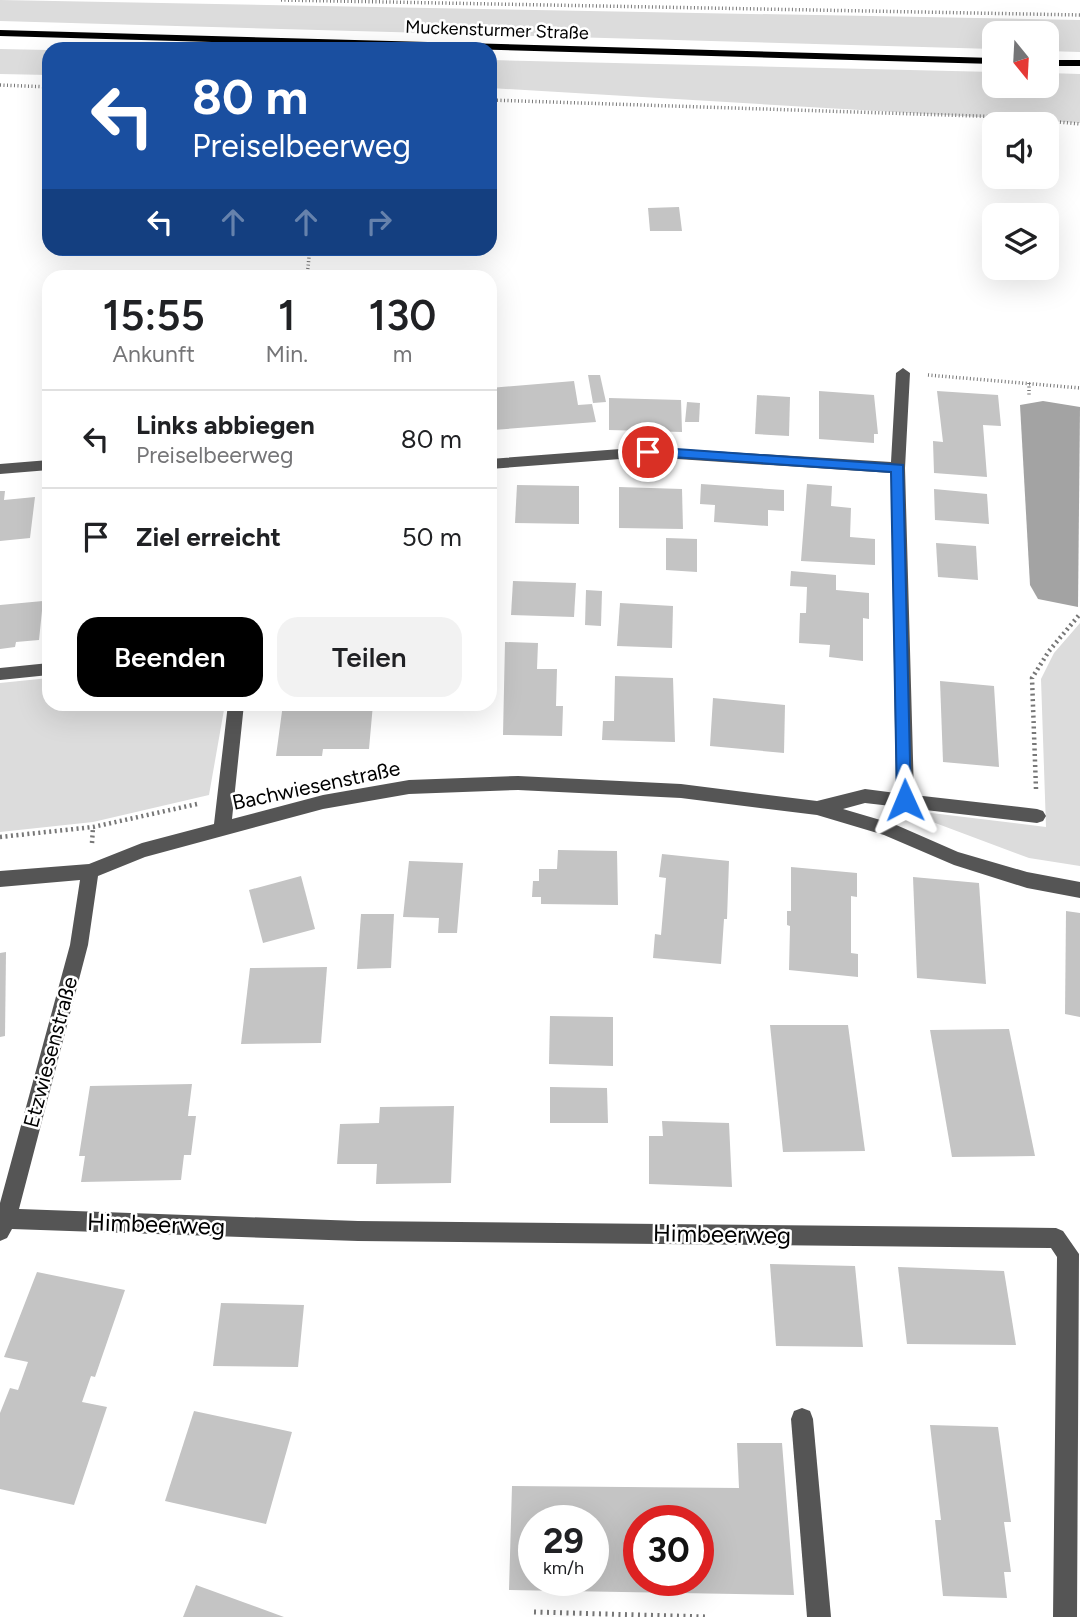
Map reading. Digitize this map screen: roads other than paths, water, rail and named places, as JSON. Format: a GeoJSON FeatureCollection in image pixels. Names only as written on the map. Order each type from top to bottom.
{"type":"FeatureCollection","features":[{"type":"Feature","properties":{"kind":"main road","name":"Muckensturmer Straße"},"geometry":{"type":"LineString","coordinates":[[0,33],[320,42]]}},
{"type":"Feature","properties":{"kind":"main road","name":"Muckensturmer Straße"},"geometry":{"type":"LineString","coordinates":[[497,47],[982,61]]}},
{"type":"Feature","properties":{"kind":"main road"},"geometry":{"type":"LineString","coordinates":[[1059,63],[1080,64]]}},
{"type":"Feature","properties":{"kind":"street"},"geometry":{"type":"LineString","coordinates":[[903,373],[898,468],[905,800]]}},
{"type":"Feature","properties":{"kind":"street"},"geometry":{"type":"LineString","coordinates":[[497,463],[648,452],[898,468]]}},
{"type":"Feature","properties":{"kind":"street"},"geometry":{"type":"LineString","coordinates":[[0,469],[42,466]]}},
{"type":"Feature","properties":{"kind":"street"},"geometry":{"type":"LineString","coordinates":[[0,674],[42,670]]}},
{"type":"Feature","properties":{"kind":"street"},"geometry":{"type":"LineString","coordinates":[[222,829],[235,711]]}},
{"type":"Feature","properties":{"kind":"street","name":"Bachwiesenstraße"},"geometry":{"type":"LineString","coordinates":[[0,879],[90,871],[142,850],[323,802],[409,787],[576,785],[681,792],[817,808],[888,829],[954,858],[1027,880],[1080,890]]}},
{"type":"Feature","properties":{"kind":"street","name":"Bachwiesenstraße"},"geometry":{"type":"LineString","coordinates":[[817,808],[865,796],[1037,816]]}},
{"type":"Feature","properties":{"kind":"street","name":"Etzwiesenstraße"},"geometry":{"type":"LineString","coordinates":[[3,1225],[79,945],[90,871]]}},
{"type":"Feature","properties":{"kind":"street","name":"Himbeerweg"},"geometry":{"type":"LineString","coordinates":[[3,1225],[1056,1238],[1068,1254],[1065,1617]]}},
{"type":"Feature","properties":{"kind":"street"},"geometry":{"type":"LineString","coordinates":[[802,1419],[819,1617]]}}]}
